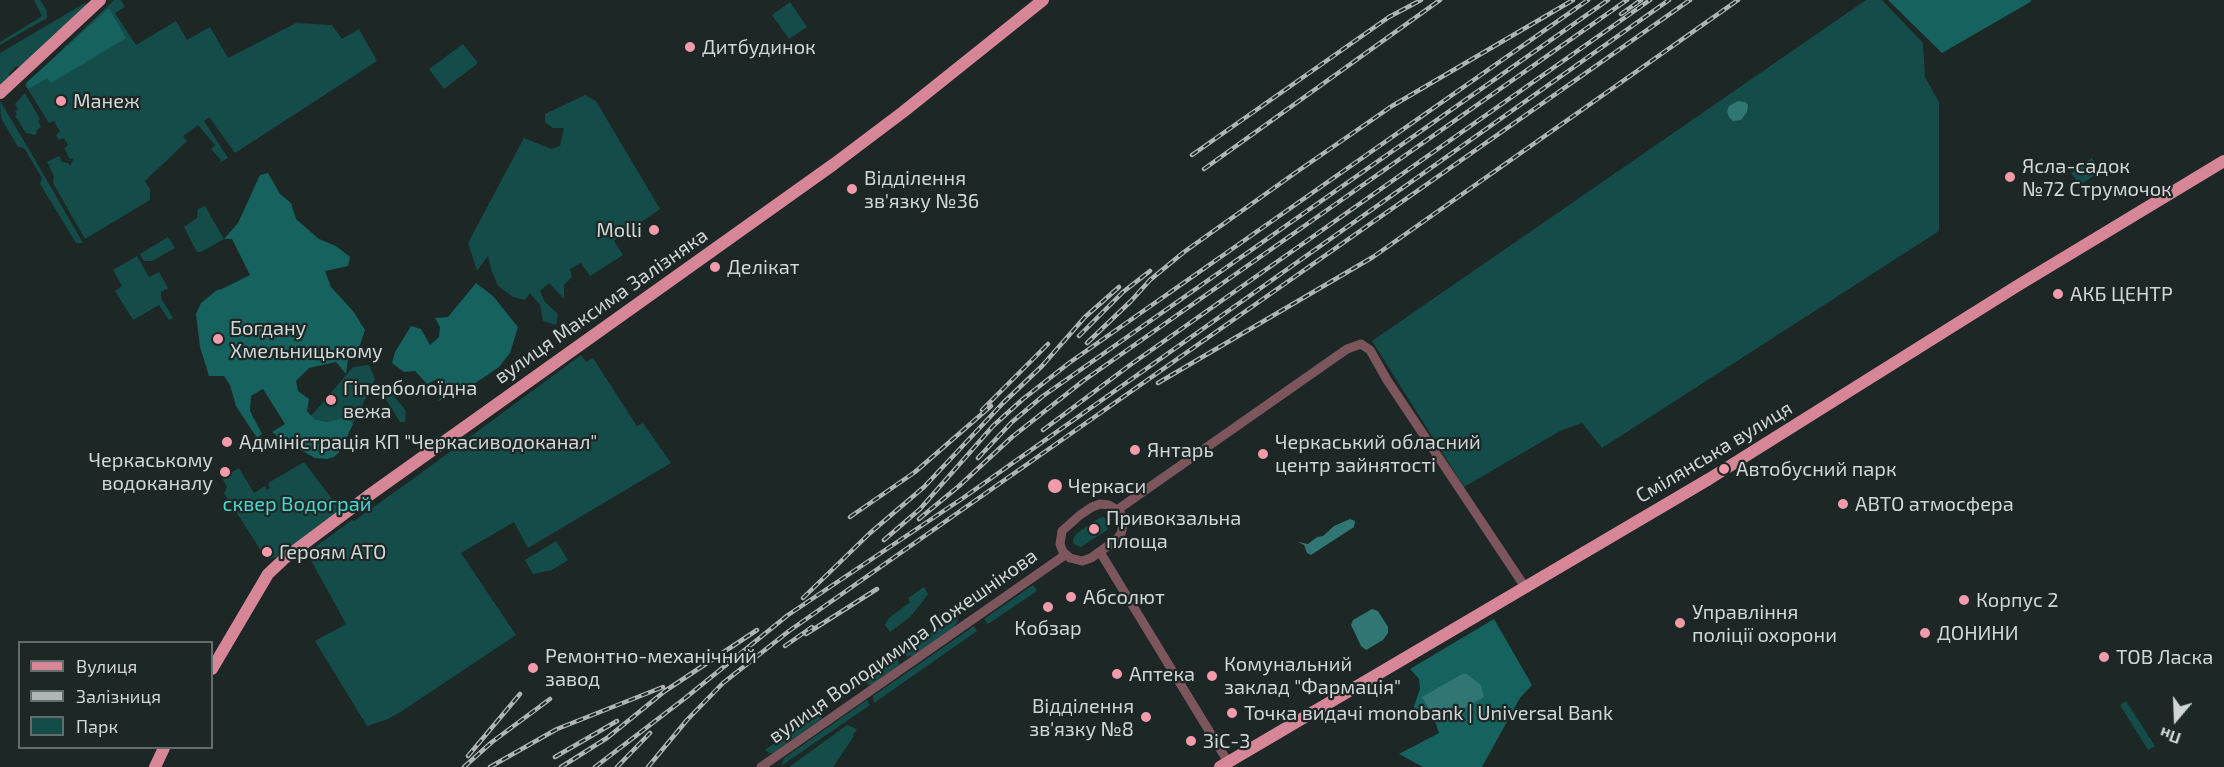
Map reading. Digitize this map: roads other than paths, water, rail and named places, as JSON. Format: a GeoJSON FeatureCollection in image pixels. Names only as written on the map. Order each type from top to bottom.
{"type":"FeatureCollection","features":[{"type":"Feature","properties":{"kind":"main road"},"geometry":{"type":"LineString","coordinates":[[0,93],[100,0]]}},
{"type":"Feature","properties":{"kind":"main road","name":"вулиця Максима Залізняка"},"geometry":{"type":"LineString","coordinates":[[213,667],[268,574],[285,558],[368,496],[870,138],[1043,0]]}},
{"type":"Feature","properties":{"kind":"main road","name":"Смілянська вулиця"},"geometry":{"type":"LineString","coordinates":[[1224,765],[1709,479],[2017,286],[2224,161]]}},
{"type":"Feature","properties":{"kind":"main road"},"geometry":{"type":"LineString","coordinates":[[155,767],[163,749]]}},
{"type":"Feature","properties":{"kind":"street"},"geometry":{"type":"LineString","coordinates":[[1117,510],[1347,350],[1361,344],[1370,350],[1386,380],[1526,587]]}},
{"type":"Feature","properties":{"kind":"street"},"geometry":{"type":"LineString","coordinates":[[1096,505],[1109,505],[1117,510],[1123,521],[1121,534],[1100,552],[1082,561],[1074,560],[1065,555],[1059,540],[1067,524],[1096,505]]}},
{"type":"Feature","properties":{"kind":"street"},"geometry":{"type":"LineString","coordinates":[[1100,552],[1224,765]]}},
{"type":"Feature","properties":{"kind":"street","name":"вулиця Володимира Ложешнікова"},"geometry":{"type":"LineString","coordinates":[[761,767],[1065,555]]}},
{"type":"Feature","properties":{"kind":"railway"},"geometry":{"type":"LineString","coordinates":[[1192,155],[1389,17],[1421,0]]}},
{"type":"Feature","properties":{"kind":"railway"},"geometry":{"type":"LineString","coordinates":[[1204,169],[1440,0]]}},
{"type":"Feature","properties":{"kind":"railway"},"geometry":{"type":"LineString","coordinates":[[1087,343],[1150,280],[1184,252],[1295,173],[1392,106],[1573,0]]}},
{"type":"Feature","properties":{"kind":"railway"},"geometry":{"type":"LineString","coordinates":[[884,540],[920,509],[993,426],[1069,363],[1588,0]]}},
{"type":"Feature","properties":{"kind":"railway"},"geometry":{"type":"LineString","coordinates":[[978,458],[1012,422],[1043,396],[1608,0]]}},
{"type":"Feature","properties":{"kind":"railway"},"geometry":{"type":"LineString","coordinates":[[919,519],[1012,437],[1083,381],[1627,0]]}},
{"type":"Feature","properties":{"kind":"railway"},"geometry":{"type":"LineString","coordinates":[[1621,14],[1641,0]]}},
{"type":"Feature","properties":{"kind":"railway"},"geometry":{"type":"LineString","coordinates":[[1043,430],[1130,365],[1650,0]]}},
{"type":"Feature","properties":{"kind":"railway"},"geometry":{"type":"LineString","coordinates":[[595,767],[788,615],[963,498],[1669,0]]}},
{"type":"Feature","properties":{"kind":"railway"},"geometry":{"type":"LineString","coordinates":[[648,767],[687,720],[723,683],[789,631],[1690,0]]}},
{"type":"Feature","properties":{"kind":"railway"},"geometry":{"type":"LineString","coordinates":[[1158,383],[1373,257],[1738,0]]}},
{"type":"Feature","properties":{"kind":"railway"},"geometry":{"type":"LineString","coordinates":[[1079,336],[1123,292],[1150,271]]}},
{"type":"Feature","properties":{"kind":"railway"},"geometry":{"type":"LineString","coordinates":[[803,598],[870,533],[924,487],[1003,403],[1042,366],[1085,317],[1119,287]]}},
{"type":"Feature","properties":{"kind":"railway"},"geometry":{"type":"LineString","coordinates":[[982,410],[1048,344]]}},
{"type":"Feature","properties":{"kind":"railway"},"geometry":{"type":"LineString","coordinates":[[850,517],[915,472],[991,406]]}},
{"type":"Feature","properties":{"kind":"railway"},"geometry":{"type":"LineString","coordinates":[[806,634],[877,589]]}},
{"type":"Feature","properties":{"kind":"railway"},"geometry":{"type":"LineString","coordinates":[[785,646],[812,627]]}},
{"type":"Feature","properties":{"kind":"railway"},"geometry":{"type":"LineString","coordinates":[[561,767],[607,738],[665,691],[757,630]]}},
{"type":"Feature","properties":{"kind":"railway"},"geometry":{"type":"LineString","coordinates":[[490,767],[557,729],[663,687]]}},
{"type":"Feature","properties":{"kind":"railway"},"geometry":{"type":"LineString","coordinates":[[468,756],[520,694]]}},
{"type":"Feature","properties":{"kind":"railway"},"geometry":{"type":"LineString","coordinates":[[464,767],[492,742],[550,699]]}},
{"type":"Feature","properties":{"kind":"railway"},"geometry":{"type":"LineString","coordinates":[[555,757],[617,721]]}},
{"type":"Feature","properties":{"kind":"railway"},"geometry":{"type":"LineString","coordinates":[[617,767],[650,733]]}},
{"type":"Feature","properties":{"kind":"place","name":"Дитбудинок"},"geometry":{"type":"Point","coordinates":[690,47]}},
{"type":"Feature","properties":{"kind":"place","name":"Манеж"},"geometry":{"type":"Point","coordinates":[61,101]}},
{"type":"Feature","properties":{"kind":"place","name":"Ясла-садок №72 Струмочок"},"geometry":{"type":"Point","coordinates":[2010,177]}},
{"type":"Feature","properties":{"kind":"place","name":"Відділення зв'язку №36"},"geometry":{"type":"Point","coordinates":[852,189]}},
{"type":"Feature","properties":{"kind":"place","name":"Molli"},"geometry":{"type":"Point","coordinates":[654,230]}},
{"type":"Feature","properties":{"kind":"place","name":"Делікат"},"geometry":{"type":"Point","coordinates":[715,267]}},
{"type":"Feature","properties":{"kind":"place","name":"АКБ ЦЕНТР"},"geometry":{"type":"Point","coordinates":[2058,294]}},
{"type":"Feature","properties":{"kind":"place","name":"Богдану Хмельницькому"},"geometry":{"type":"Point","coordinates":[218,339]}},
{"type":"Feature","properties":{"kind":"place","name":"Гіперболоїдна вежа"},"geometry":{"type":"Point","coordinates":[331,400]}},
{"type":"Feature","properties":{"kind":"place","name":"Адміністрація КП \"Черкасиводоканал\""},"geometry":{"type":"Point","coordinates":[227,442]}},
{"type":"Feature","properties":{"kind":"place","name":"Янтарь"},"geometry":{"type":"Point","coordinates":[1135,450]}},
{"type":"Feature","properties":{"kind":"place","name":"Черкаський обласний центр зайнятості"},"geometry":{"type":"Point","coordinates":[1263,454]}},
{"type":"Feature","properties":{"kind":"place","name":"Автобусний парк"},"geometry":{"type":"Point","coordinates":[1724,469]}},
{"type":"Feature","properties":{"kind":"place","name":"Черкаському водоканалу"},"geometry":{"type":"Point","coordinates":[225,472]}},
{"type":"Feature","properties":{"kind":"place","name":"Черкаси"},"geometry":{"type":"Point","coordinates":[1055,486]}},
{"type":"Feature","properties":{"kind":"place","name":"АВТО атмосфера"},"geometry":{"type":"Point","coordinates":[1843,504]}},
{"type":"Feature","properties":{"kind":"place","name":"Привокзальна площа"},"geometry":{"type":"Point","coordinates":[1094,529]}},
{"type":"Feature","properties":{"kind":"place","name":"Героям АТО"},"geometry":{"type":"Point","coordinates":[267,552]}},
{"type":"Feature","properties":{"kind":"place","name":"Абсолют"},"geometry":{"type":"Point","coordinates":[1071,597]}},
{"type":"Feature","properties":{"kind":"place","name":"Корпус 2"},"geometry":{"type":"Point","coordinates":[1964,600]}},
{"type":"Feature","properties":{"kind":"place","name":"Кобзар"},"geometry":{"type":"Point","coordinates":[1048,607]}},
{"type":"Feature","properties":{"kind":"place","name":"Управління поліції охорони"},"geometry":{"type":"Point","coordinates":[1680,623]}},
{"type":"Feature","properties":{"kind":"place","name":"ДОНИНИ"},"geometry":{"type":"Point","coordinates":[1925,633]}},
{"type":"Feature","properties":{"kind":"place","name":"ТОВ Ласка"},"geometry":{"type":"Point","coordinates":[2104,657]}},
{"type":"Feature","properties":{"kind":"place","name":"Ремонтно-механічний завод"},"geometry":{"type":"Point","coordinates":[533,668]}},
{"type":"Feature","properties":{"kind":"place","name":"Аптека"},"geometry":{"type":"Point","coordinates":[1117,674]}},
{"type":"Feature","properties":{"kind":"place","name":"Комунальний заклад \"Фармація\""},"geometry":{"type":"Point","coordinates":[1212,676]}},
{"type":"Feature","properties":{"kind":"place","name":"Точка видачі monobank | Universal Bank"},"geometry":{"type":"Point","coordinates":[1232,713]}},
{"type":"Feature","properties":{"kind":"place","name":"Відділення зв'язку №8"},"geometry":{"type":"Point","coordinates":[1146,717]}},
{"type":"Feature","properties":{"kind":"place","name":"ЗіС-3"},"geometry":{"type":"Point","coordinates":[1191,741]}},
{"type":"Feature","properties":{"kind":"park label","name":"сквер Водограй"},"geometry":{"type":"Point","coordinates":[297,504]}}]}
